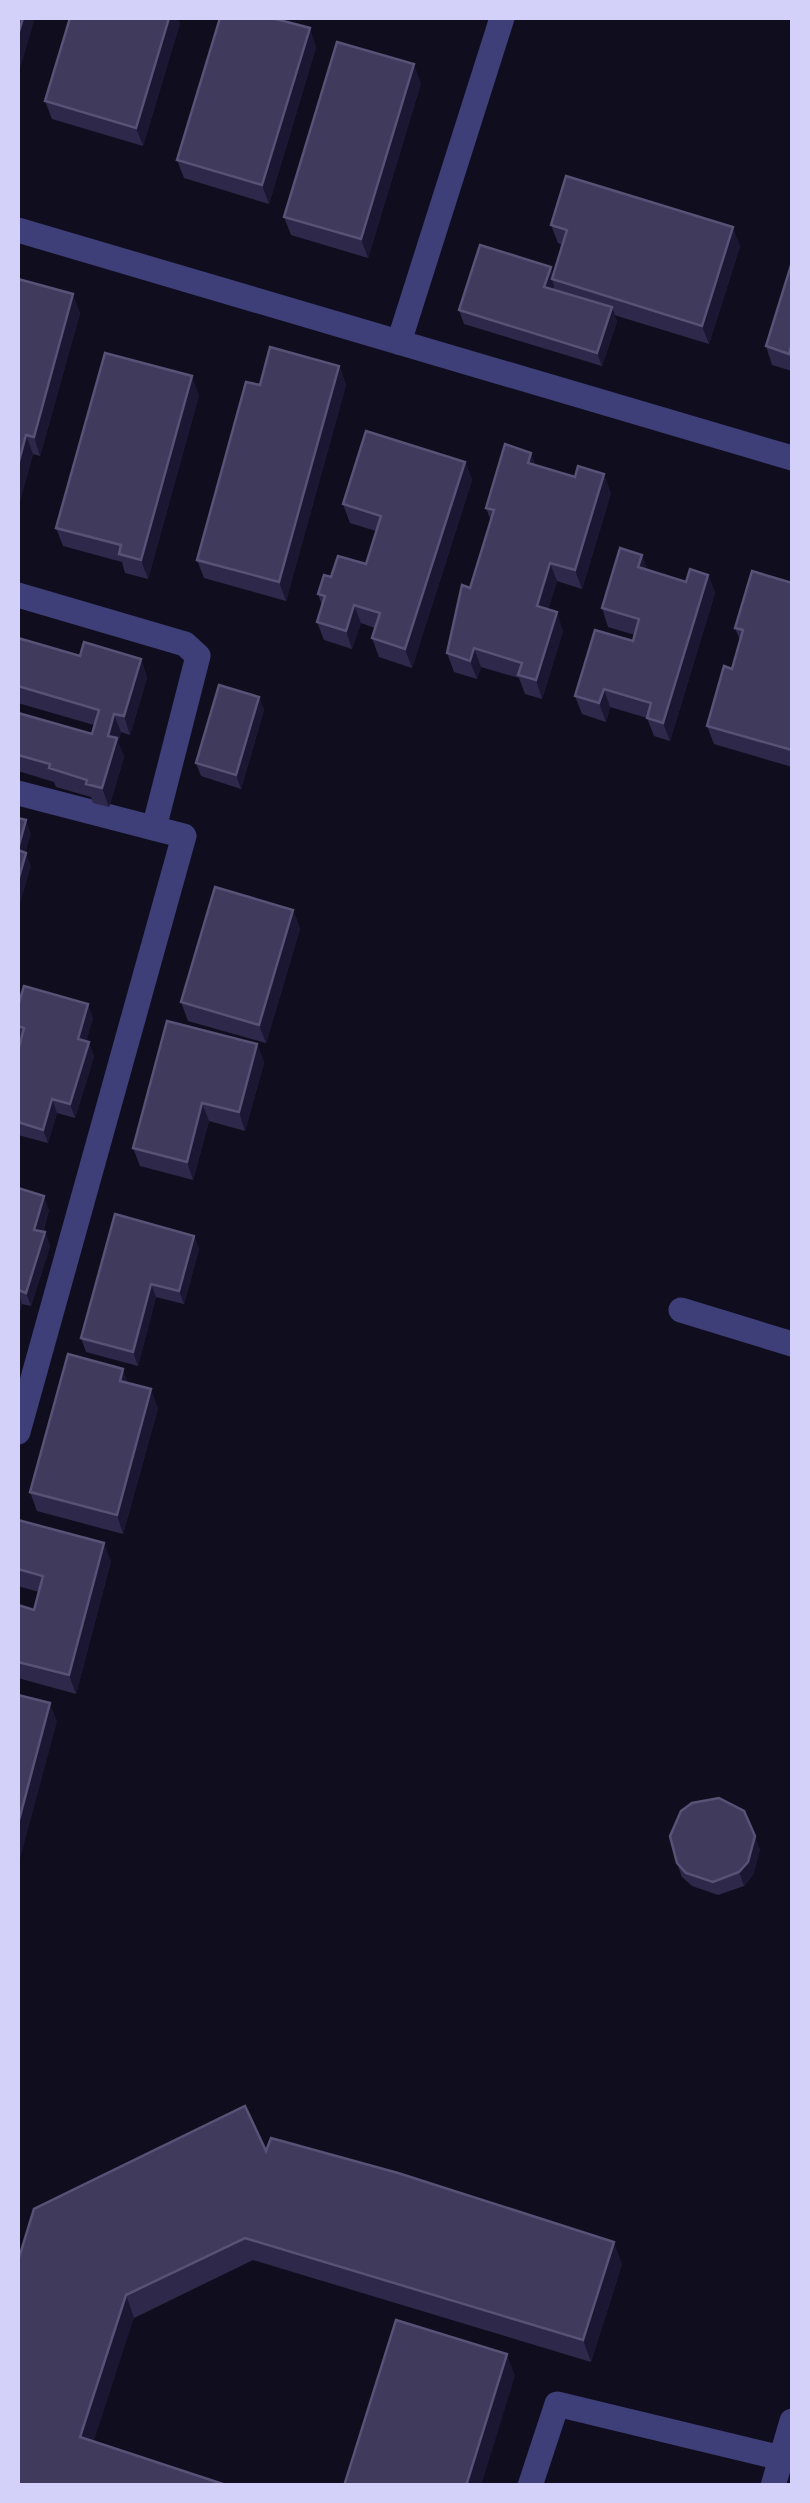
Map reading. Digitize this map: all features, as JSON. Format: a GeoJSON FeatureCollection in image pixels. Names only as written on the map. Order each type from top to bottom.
{"type":"FeatureCollection","features":[{"type":"Feature","properties":{"kind":"street"},"geometry":{"type":"LineString","coordinates":[[398,342],[502,18]]}},
{"type":"Feature","properties":{"kind":"street"},"geometry":{"type":"LineString","coordinates":[[18,230],[792,458]]}},
{"type":"Feature","properties":{"kind":"street"},"geometry":{"type":"LineString","coordinates":[[18,596],[185,644],[198,656],[154,828]]}},
{"type":"Feature","properties":{"kind":"street"},"geometry":{"type":"LineString","coordinates":[[18,792],[184,836],[30,1350],[18,1432]]}},
{"type":"Feature","properties":{"kind":"street"},"geometry":{"type":"LineString","coordinates":[[681,1310],[792,1344]]}},
{"type":"Feature","properties":{"kind":"street"},"geometry":{"type":"LineString","coordinates":[[530,2486],[557,2404],[781,2458]]}},
{"type":"Feature","properties":{"kind":"street"},"geometry":{"type":"LineString","coordinates":[[773,2486],[792,2421]]}},
{"type":"Feature","properties":{"kind":"building"},"geometry":{"type":"Polygon","coordinates":[[[70,18],[169,18],[136,128],[45,101],[70,18]]]}},
{"type":"Feature","properties":{"kind":"building"},"geometry":{"type":"Polygon","coordinates":[[[220,18],[272,18],[310,28],[262,185],[177,160],[220,18]]]}},
{"type":"Feature","properties":{"kind":"building"},"geometry":{"type":"Polygon","coordinates":[[[337,42],[414,64],[361,239],[284,217],[337,42]]]}},
{"type":"Feature","properties":{"kind":"building"},"geometry":{"type":"Polygon","coordinates":[[[566,176],[733,227],[702,326],[552,279],[567,230],[551,225],[566,176]]]}},
{"type":"Feature","properties":{"kind":"building"},"geometry":{"type":"Polygon","coordinates":[[[480,245],[551,267],[544,287],[612,307],[597,353],[459,310],[480,245]]]}},
{"type":"Feature","properties":{"kind":"building"},"geometry":{"type":"Polygon","coordinates":[[[792,262],[792,342],[789,354],[766,346],[792,262]]]}},
{"type":"Feature","properties":{"kind":"building"},"geometry":{"type":"Polygon","coordinates":[[[18,279],[73,294],[34,437],[26,435],[18,465],[18,279]]]}},
{"type":"Feature","properties":{"kind":"building"},"geometry":{"type":"Polygon","coordinates":[[[270,347],[339,366],[279,582],[197,560],[246,382],[260,385],[270,347]]]}},
{"type":"Feature","properties":{"kind":"building"},"geometry":{"type":"Polygon","coordinates":[[[105,353],[192,376],[141,560],[119,554],[121,545],[56,528],[105,353]]]}},
{"type":"Feature","properties":{"kind":"building"},"geometry":{"type":"Polygon","coordinates":[[[366,431],[465,462],[405,649],[372,638],[380,613],[354,605],[346,631],[317,622],[325,596],[318,594],[324,575],[331,577],[338,556],[366,564],[381,516],[343,504],[366,431]]]}},
{"type":"Feature","properties":{"kind":"building"},"geometry":{"type":"Polygon","coordinates":[[[505,444],[531,453],[528,463],[575,477],[578,466],[604,474],[575,570],[550,563],[537,606],[557,612],[536,680],[518,675],[522,663],[474,648],[470,661],[447,653],[462,585],[470,588],[494,510],[486,508],[505,444]]]}},
{"type":"Feature","properties":{"kind":"building"},"geometry":{"type":"Polygon","coordinates":[[[620,548],[642,555],[638,567],[686,582],[690,569],[708,575],[663,723],[647,718],[651,703],[604,689],[599,703],[575,696],[595,630],[633,641],[639,619],[602,608],[620,548]]]}},
{"type":"Feature","properties":{"kind":"building"},"geometry":{"type":"Polygon","coordinates":[[[752,571],[792,583],[792,750],[707,726],[724,666],[732,669],[743,630],[735,628],[752,571]]]}},
{"type":"Feature","properties":{"kind":"building"},"geometry":{"type":"Polygon","coordinates":[[[18,638],[80,656],[84,642],[141,659],[124,716],[114,714],[108,736],[117,738],[102,788],[49,768],[50,764],[18,755],[18,713],[92,734],[99,710],[18,686],[18,638]]]}},
{"type":"Feature","properties":{"kind":"building"},"geometry":{"type":"Polygon","coordinates":[[[219,685],[259,697],[236,775],[196,763],[219,685]]]}},
{"type":"Feature","properties":{"kind":"building"},"geometry":{"type":"Polygon","coordinates":[[[18,818],[26,820],[18,849],[18,818]]]}},
{"type":"Feature","properties":{"kind":"building"},"geometry":{"type":"Polygon","coordinates":[[[18,850],[26,853],[18,881],[18,850]]]}},
{"type":"Feature","properties":{"kind":"building"},"geometry":{"type":"Polygon","coordinates":[[[215,887],[293,910],[259,1025],[181,1002],[215,887]]]}},
{"type":"Feature","properties":{"kind":"building"},"geometry":{"type":"Polygon","coordinates":[[[24,986],[88,1004],[78,1039],[89,1042],[70,1104],[52,1099],[43,1130],[18,1122],[18,1051],[24,1028],[18,1026],[18,1006],[24,986]]]}},
{"type":"Feature","properties":{"kind":"building"},"geometry":{"type":"Polygon","coordinates":[[[167,1021],[257,1044],[239,1112],[202,1103],[187,1162],[133,1148],[167,1021]]]}},
{"type":"Feature","properties":{"kind":"building"},"geometry":{"type":"Polygon","coordinates":[[[18,1188],[44,1196],[34,1230],[45,1232],[26,1293],[18,1290],[18,1188]]]}},
{"type":"Feature","properties":{"kind":"building"},"geometry":{"type":"Polygon","coordinates":[[[115,1214],[194,1236],[179,1291],[151,1284],[133,1352],[81,1338],[115,1214]]]}},
{"type":"Feature","properties":{"kind":"building"},"geometry":{"type":"Polygon","coordinates":[[[68,1354],[123,1369],[120,1381],[151,1389],[117,1515],[30,1492],[68,1354]]]}},
{"type":"Feature","properties":{"kind":"building"},"geometry":{"type":"Polygon","coordinates":[[[18,1520],[104,1543],[69,1675],[18,1662],[18,1605],[34,1610],[43,1576],[18,1569],[18,1520]]]}},
{"type":"Feature","properties":{"kind":"building"},"geometry":{"type":"Polygon","coordinates":[[[18,1695],[50,1703],[18,1824],[18,1695]]]}},
{"type":"Feature","properties":{"kind":"building"},"geometry":{"type":"Polygon","coordinates":[[[719,1798],[744,1811],[755,1836],[748,1862],[739,1872],[713,1882],[686,1873],[677,1863],[670,1836],[681,1811],[692,1803],[719,1798]]]}},
{"type":"Feature","properties":{"kind":"building"},"geometry":{"type":"Polygon","coordinates":[[[245,2106],[266,2151],[271,2138],[398,2173],[614,2242],[583,2340],[245,2238],[126,2295],[80,2437],[229,2486],[18,2486],[18,2261],[34,2209],[245,2106]]]}},
{"type":"Feature","properties":{"kind":"building"},"geometry":{"type":"Polygon","coordinates":[[[396,2320],[507,2354],[466,2486],[344,2486],[396,2320]]]}}]}
